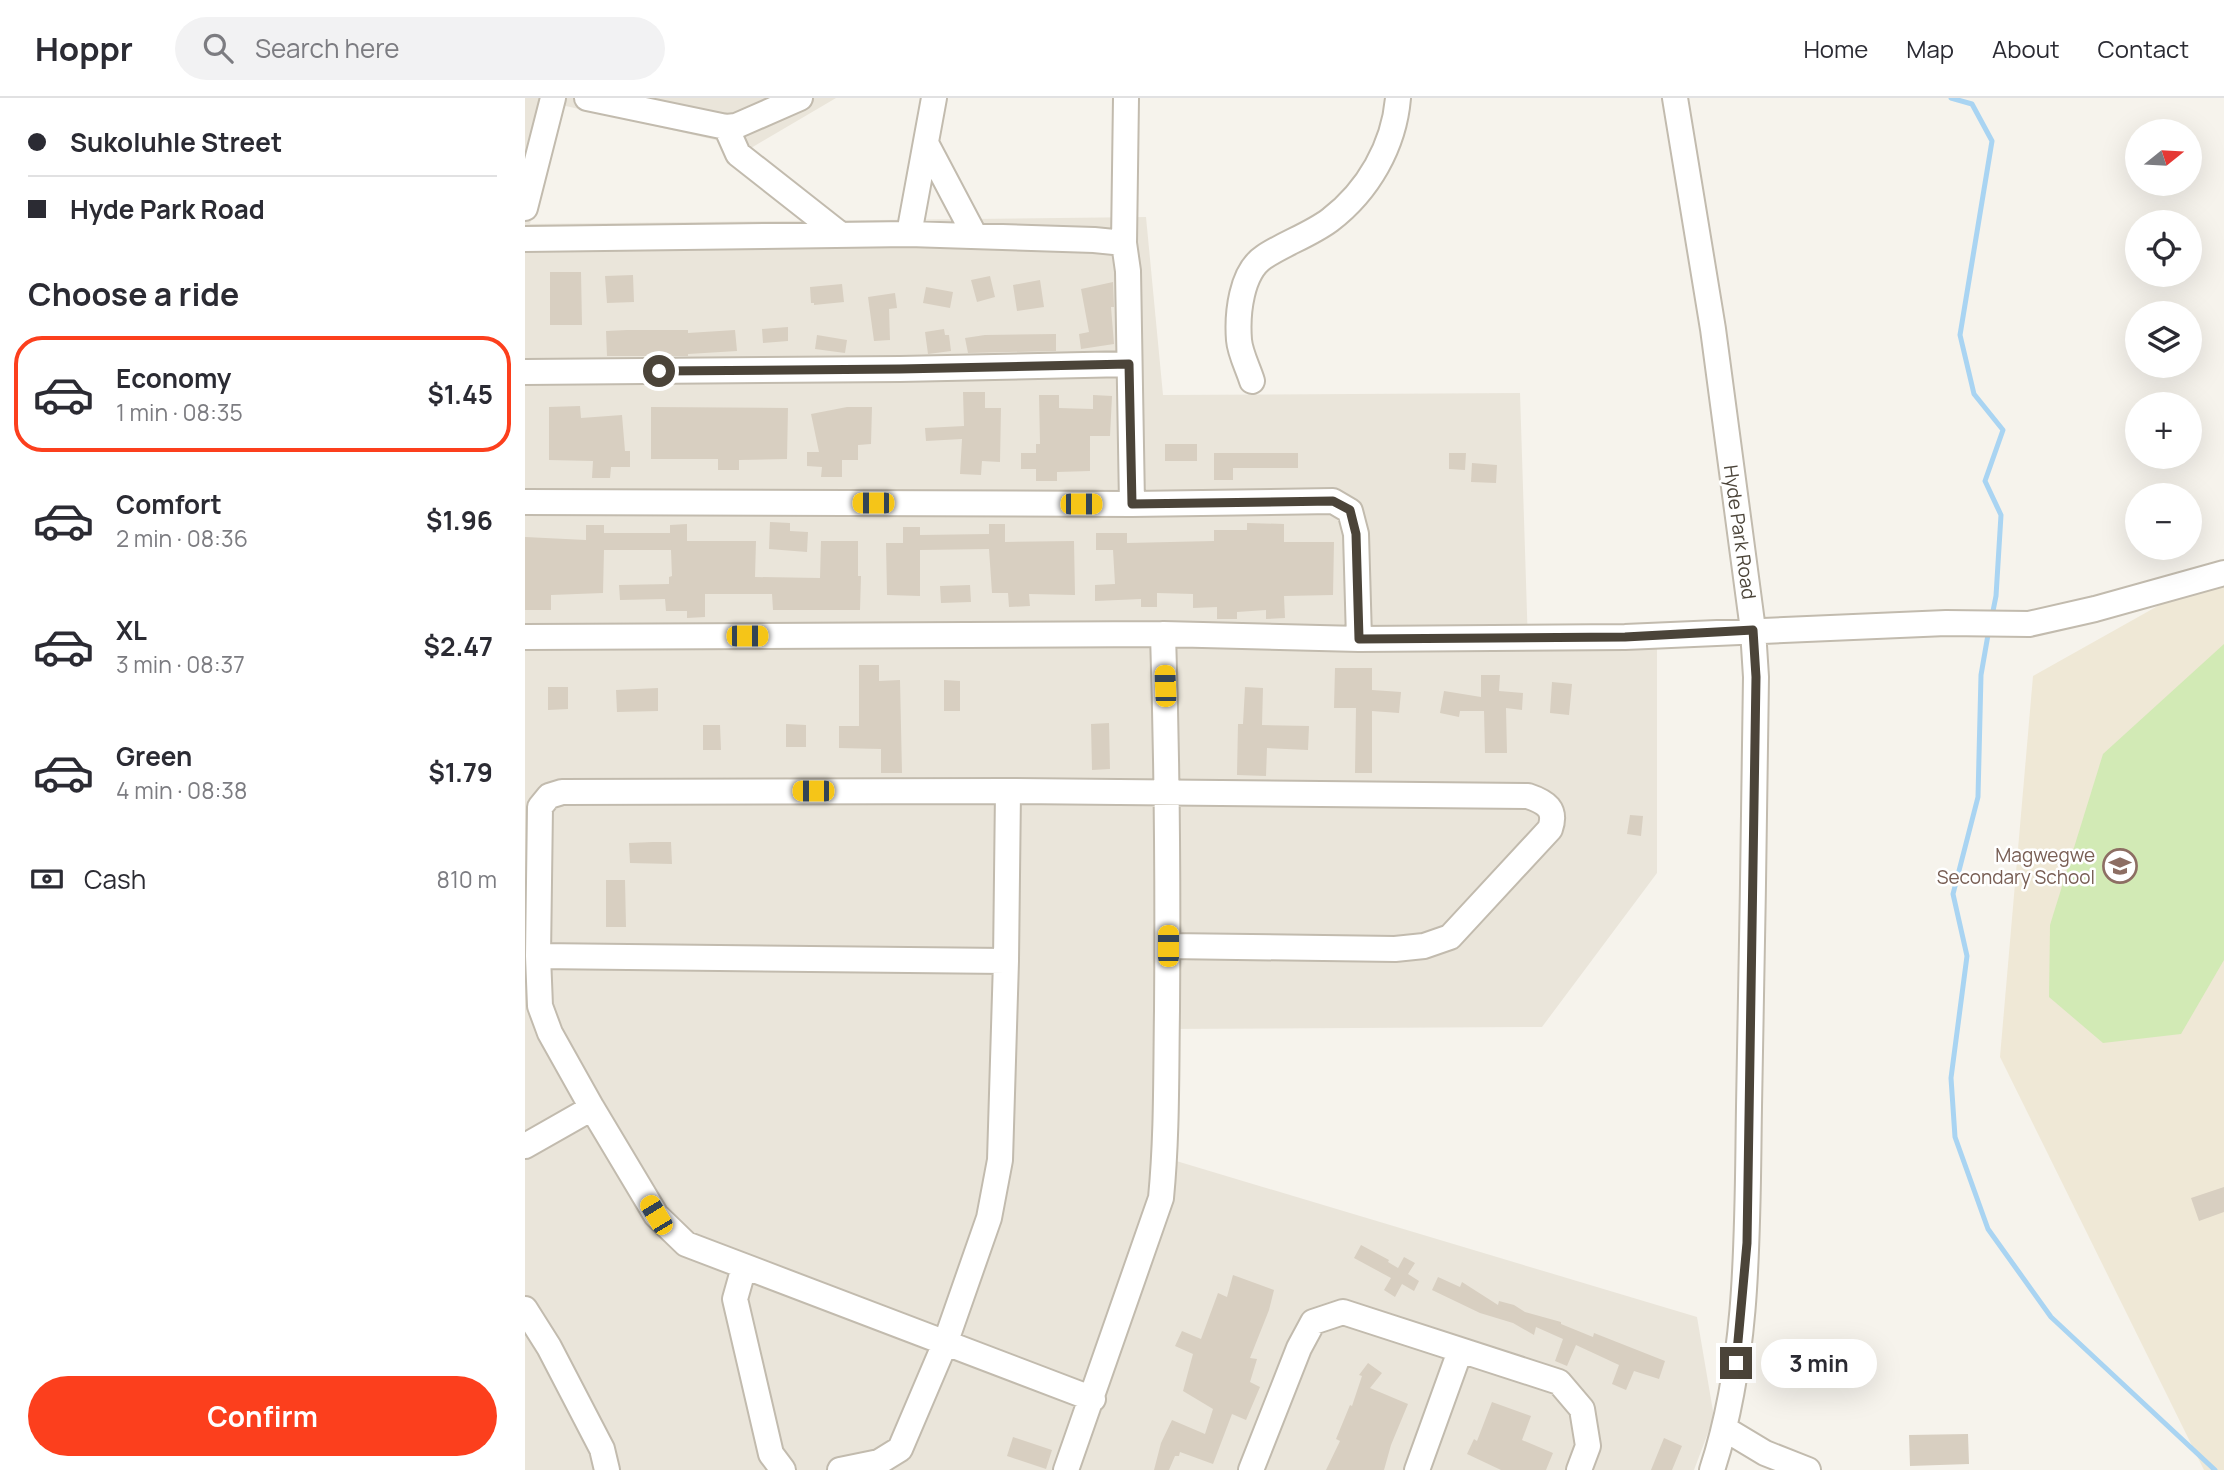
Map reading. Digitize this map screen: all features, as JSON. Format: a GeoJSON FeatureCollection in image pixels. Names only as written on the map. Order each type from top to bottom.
{"type":"FeatureCollection","features":[{"type":"Feature","properties":{"kind":"street"},"geometry":{"type":"LineString","coordinates":[[525,208],[552,98]]}},
{"type":"Feature","properties":{"kind":"street"},"geometry":{"type":"LineString","coordinates":[[587,98],[726,127],[736,126],[800,98]]}},
{"type":"Feature","properties":{"kind":"street"},"geometry":{"type":"LineString","coordinates":[[909,234],[934,98]]}},
{"type":"Feature","properties":{"kind":"street"},"geometry":{"type":"LineString","coordinates":[[1126,98],[1125,243],[1128,271],[1132,504]]}},
{"type":"Feature","properties":{"kind":"street"},"geometry":{"type":"LineString","coordinates":[[1252,381],[1239,342],[1241,302],[1248,275],[1262,258],[1329,221],[1362,191],[1383,157],[1397,113],[1398,98]]}},
{"type":"Feature","properties":{"kind":"street","name":"Hyde Park Road"},"geometry":{"type":"LineString","coordinates":[[1675,98],[1713,329],[1753,630],[1756,677],[1747,1243],[1739,1341],[1725,1429],[1711,1470]]}},
{"type":"Feature","properties":{"kind":"street"},"geometry":{"type":"LineString","coordinates":[[726,127],[738,154],[841,235]]}},
{"type":"Feature","properties":{"kind":"street"},"geometry":{"type":"LineString","coordinates":[[927,145],[975,236]]}},
{"type":"Feature","properties":{"kind":"street"},"geometry":{"type":"LineString","coordinates":[[525,239],[909,234],[1125,243]]}},
{"type":"Feature","properties":{"kind":"street"},"geometry":{"type":"LineString","coordinates":[[525,372],[1129,364]]}},
{"type":"Feature","properties":{"kind":"street"},"geometry":{"type":"LineString","coordinates":[[525,502],[1132,504],[1333,501],[1350,510],[1356,534],[1359,639]]}},
{"type":"Feature","properties":{"kind":"street"},"geometry":{"type":"LineString","coordinates":[[525,637],[1163,634],[1359,639],[1625,637],[1946,623],[2029,624],[2095,609],[2224,573]]}},
{"type":"Feature","properties":{"kind":"street"},"geometry":{"type":"LineString","coordinates":[[1066,1470],[1161,1198],[1165,1159],[1168,946],[1163,634]]}},
{"type":"Feature","properties":{"kind":"street"},"geometry":{"type":"LineString","coordinates":[[840,1470],[879,1462],[900,1448],[946,1341],[989,1218],[1000,1160],[1008,791]]}},
{"type":"Feature","properties":{"kind":"street"},"geometry":{"type":"LineString","coordinates":[[1093,1399],[686,1244],[656,1215],[592,1108],[550,1032],[540,1006],[540,807],[549,796],[562,792],[1008,791],[1528,796],[1544,801],[1552,810],[1550,829],[1450,937],[1424,946],[1395,949],[1168,946]]}},
{"type":"Feature","properties":{"kind":"street"},"geometry":{"type":"LineString","coordinates":[[538,956],[1006,961]]}},
{"type":"Feature","properties":{"kind":"street"},"geometry":{"type":"LineString","coordinates":[[525,1146],[592,1108]]}},
{"type":"Feature","properties":{"kind":"street"},"geometry":{"type":"LineString","coordinates":[[744,1267],[734,1299],[771,1454],[782,1470]]}},
{"type":"Feature","properties":{"kind":"street"},"geometry":{"type":"LineString","coordinates":[[525,1309],[549,1347],[602,1449],[607,1470]]}},
{"type":"Feature","properties":{"kind":"street"},"geometry":{"type":"LineString","coordinates":[[1251,1470],[1299,1348],[1313,1321],[1343,1312],[1559,1382],[1582,1409],[1588,1446],[1579,1470]]}},
{"type":"Feature","properties":{"kind":"street"},"geometry":{"type":"LineString","coordinates":[[1417,1470],[1460,1351]]}},
{"type":"Feature","properties":{"kind":"street"},"geometry":{"type":"LineString","coordinates":[[1725,1429],[1765,1453],[1808,1470]]}},
{"type":"Feature","properties":{"kind":"shaded area"},"geometry":{"type":"Polygon","coordinates":[[[525,98],[836,98],[751,148],[557,104],[530,224],[1146,217],[1163,395],[1520,393],[1528,645],[1657,646],[1657,873],[1542,1027],[1157,1029],[1153,1154],[1697,1317],[1714,1417],[1694,1470],[525,1470],[525,98]]]}},
{"type":"Feature","properties":{"kind":"shaded area","name":"Magwegwe Secondary School"},"geometry":{"type":"Polygon","coordinates":[[[2224,583],[2224,1470],[2204,1470],[2000,1057],[2033,676],[2172,598],[2224,583]]]}},
{"type":"Feature","properties":{"kind":"green space"},"geometry":{"type":"Polygon","coordinates":[[[2224,644],[2224,960],[2181,1034],[2103,1043],[2049,997],[2050,925],[2103,754],[2224,644]]]}},
{"type":"Feature","properties":{"kind":"building"},"geometry":{"type":"Polygon","coordinates":[[[550,272],[581,272],[582,325],[550,325],[550,272]]]}},
{"type":"Feature","properties":{"kind":"building"},"geometry":{"type":"Polygon","coordinates":[[[633,275],[634,302],[607,303],[605,276],[633,275]]]}},
{"type":"Feature","properties":{"kind":"building"},"geometry":{"type":"Polygon","coordinates":[[[990,276],[995,297],[977,302],[971,280],[990,276]]]}},
{"type":"Feature","properties":{"kind":"building"},"geometry":{"type":"Polygon","coordinates":[[[1040,280],[1044,307],[1017,311],[1013,285],[1040,280]]]}},
{"type":"Feature","properties":{"kind":"building"},"geometry":{"type":"Polygon","coordinates":[[[1113,282],[1114,307],[1111,307],[1114,344],[1081,349],[1079,334],[1089,332],[1081,289],[1113,282]]]}},
{"type":"Feature","properties":{"kind":"building"},"geometry":{"type":"Polygon","coordinates":[[[842,284],[844,302],[811,303],[810,287],[842,284]]]}},
{"type":"Feature","properties":{"kind":"building"},"geometry":{"type":"Polygon","coordinates":[[[926,287],[953,292],[950,308],[923,303],[926,287]]]}},
{"type":"Feature","properties":{"kind":"building"},"geometry":{"type":"Polygon","coordinates":[[[895,293],[897,308],[889,309],[890,340],[874,341],[868,297],[895,293]]]}},
{"type":"Feature","properties":{"kind":"building"},"geometry":{"type":"Polygon","coordinates":[[[788,327],[788,341],[763,343],[762,329],[788,327]]]}},
{"type":"Feature","properties":{"kind":"building"},"geometry":{"type":"Polygon","coordinates":[[[944,329],[945,335],[949,335],[951,351],[928,354],[925,332],[944,329]]]}},
{"type":"Feature","properties":{"kind":"building"},"geometry":{"type":"Polygon","coordinates":[[[688,330],[688,333],[735,330],[737,351],[688,356],[607,356],[606,331],[688,330]]]}},
{"type":"Feature","properties":{"kind":"building"},"geometry":{"type":"Polygon","coordinates":[[[1056,334],[1056,351],[968,353],[965,338],[985,335],[1056,334]]]}},
{"type":"Feature","properties":{"kind":"building"},"geometry":{"type":"Polygon","coordinates":[[[817,335],[847,340],[845,353],[815,349],[817,335]]]}},
{"type":"Feature","properties":{"kind":"building"},"geometry":{"type":"Polygon","coordinates":[[[963,392],[985,392],[985,408],[1001,408],[1000,462],[982,461],[981,475],[960,474],[962,439],[926,441],[925,428],[964,426],[963,392]]]}},
{"type":"Feature","properties":{"kind":"building"},"geometry":{"type":"Polygon","coordinates":[[[1039,395],[1059,395],[1059,408],[1093,409],[1093,395],[1112,396],[1110,436],[1090,436],[1090,471],[1057,472],[1057,481],[1036,481],[1036,469],[1021,469],[1021,453],[1036,453],[1036,444],[1040,444],[1039,395]]]}},
{"type":"Feature","properties":{"kind":"building"},"geometry":{"type":"Polygon","coordinates":[[[580,406],[581,418],[622,415],[625,451],[630,451],[630,467],[611,467],[610,478],[592,478],[593,461],[549,460],[549,407],[580,406]]]}},
{"type":"Feature","properties":{"kind":"building"},"geometry":{"type":"Polygon","coordinates":[[[651,407],[788,408],[787,459],[739,460],[739,470],[718,470],[718,459],[651,459],[651,407]]]}},
{"type":"Feature","properties":{"kind":"building"},"geometry":{"type":"Polygon","coordinates":[[[847,407],[872,407],[871,444],[858,445],[858,460],[842,460],[842,477],[821,477],[822,467],[807,466],[807,452],[819,452],[811,414],[847,407]]]}},
{"type":"Feature","properties":{"kind":"building"},"geometry":{"type":"Polygon","coordinates":[[[1165,444],[1197,444],[1197,461],[1165,461],[1165,444]]]}},
{"type":"Feature","properties":{"kind":"building"},"geometry":{"type":"Polygon","coordinates":[[[1214,453],[1298,453],[1298,468],[1233,468],[1233,480],[1214,480],[1214,453]]]}},
{"type":"Feature","properties":{"kind":"building"},"geometry":{"type":"Polygon","coordinates":[[[1449,453],[1466,453],[1465,470],[1449,469],[1449,453]]]}},
{"type":"Feature","properties":{"kind":"building"},"geometry":{"type":"Polygon","coordinates":[[[1472,463],[1497,465],[1496,483],[1471,482],[1472,463]]]}},
{"type":"Feature","properties":{"kind":"building"},"geometry":{"type":"Polygon","coordinates":[[[770,522],[790,523],[790,531],[808,532],[807,552],[769,549],[770,522]]]}},
{"type":"Feature","properties":{"kind":"building"},"geometry":{"type":"Polygon","coordinates":[[[1247,523],[1284,524],[1284,542],[1334,542],[1333,595],[1284,596],[1285,618],[1266,619],[1266,610],[1237,612],[1237,619],[1217,619],[1217,607],[1193,608],[1193,594],[1157,593],[1157,607],[1141,607],[1141,599],[1095,601],[1095,585],[1115,584],[1113,550],[1096,550],[1096,533],[1127,533],[1127,543],[1214,541],[1214,530],[1247,530],[1247,523]]]}},
{"type":"Feature","properties":{"kind":"building"},"geometry":{"type":"Polygon","coordinates":[[[687,524],[687,541],[756,541],[755,577],[820,578],[821,541],[858,541],[860,610],[773,610],[772,594],[705,594],[705,617],[687,618],[687,611],[666,611],[665,599],[620,600],[619,585],[669,584],[669,577],[672,576],[671,550],[604,550],[603,593],[551,595],[551,610],[525,610],[525,537],[586,540],[586,525],[604,525],[604,533],[670,533],[670,525],[687,524]]]}},
{"type":"Feature","properties":{"kind":"building"},"geometry":{"type":"Polygon","coordinates":[[[989,524],[1005,524],[1005,542],[1074,541],[1075,595],[1029,594],[1030,606],[1009,607],[1008,593],[992,593],[989,549],[920,550],[920,596],[887,595],[886,543],[903,543],[903,527],[920,527],[920,535],[989,534],[989,524]]]}},
{"type":"Feature","properties":{"kind":"building"},"geometry":{"type":"Polygon","coordinates":[[[970,585],[971,602],[941,603],[940,586],[970,585]]]}},
{"type":"Feature","properties":{"kind":"building"},"geometry":{"type":"Polygon","coordinates":[[[859,665],[879,665],[879,681],[900,680],[902,773],[881,773],[881,749],[839,748],[839,726],[859,726],[859,665]]]}},
{"type":"Feature","properties":{"kind":"building"},"geometry":{"type":"Polygon","coordinates":[[[1335,668],[1372,668],[1372,690],[1401,692],[1399,713],[1372,711],[1372,773],[1355,773],[1356,708],[1334,708],[1335,668]]]}},
{"type":"Feature","properties":{"kind":"building"},"geometry":{"type":"Polygon","coordinates":[[[1481,675],[1500,675],[1499,691],[1523,693],[1522,710],[1506,708],[1507,753],[1485,753],[1484,711],[1460,711],[1459,717],[1440,713],[1444,691],[1481,697],[1481,675]]]}},
{"type":"Feature","properties":{"kind":"building"},"geometry":{"type":"Polygon","coordinates":[[[944,680],[960,681],[960,711],[944,711],[944,680]]]}},
{"type":"Feature","properties":{"kind":"building"},"geometry":{"type":"Polygon","coordinates":[[[1552,682],[1572,684],[1569,715],[1550,713],[1552,682]]]}},
{"type":"Feature","properties":{"kind":"building"},"geometry":{"type":"Polygon","coordinates":[[[548,687],[568,687],[568,709],[548,710],[548,687]]]}},
{"type":"Feature","properties":{"kind":"building"},"geometry":{"type":"Polygon","coordinates":[[[1245,687],[1263,688],[1262,725],[1309,726],[1308,750],[1267,748],[1266,776],[1237,775],[1238,724],[1243,724],[1245,687]]]}},
{"type":"Feature","properties":{"kind":"building"},"geometry":{"type":"Polygon","coordinates":[[[658,688],[658,711],[617,712],[616,690],[658,688]]]}},
{"type":"Feature","properties":{"kind":"building"},"geometry":{"type":"Polygon","coordinates":[[[1109,723],[1110,769],[1092,770],[1091,724],[1109,723]]]}},
{"type":"Feature","properties":{"kind":"building"},"geometry":{"type":"Polygon","coordinates":[[[786,724],[806,725],[806,747],[786,747],[786,724]]]}},
{"type":"Feature","properties":{"kind":"building"},"geometry":{"type":"Polygon","coordinates":[[[703,725],[720,725],[721,750],[703,750],[703,725]]]}},
{"type":"Feature","properties":{"kind":"building"},"geometry":{"type":"Polygon","coordinates":[[[1630,815],[1643,816],[1641,836],[1627,834],[1630,815]]]}},
{"type":"Feature","properties":{"kind":"building"},"geometry":{"type":"Polygon","coordinates":[[[671,842],[672,864],[630,863],[629,843],[671,842]]]}},
{"type":"Feature","properties":{"kind":"building"},"geometry":{"type":"Polygon","coordinates":[[[606,880],[625,880],[626,927],[606,927],[606,880]]]}},
{"type":"Feature","properties":{"kind":"building"},"geometry":{"type":"Polygon","coordinates":[[[2224,1187],[2224,1212],[2199,1221],[2191,1198],[2224,1187]]]}},
{"type":"Feature","properties":{"kind":"building"},"geometry":{"type":"Polygon","coordinates":[[[1361,1245],[1398,1268],[1404,1257],[1415,1263],[1408,1274],[1419,1281],[1414,1291],[1402,1284],[1395,1297],[1384,1290],[1391,1278],[1354,1258],[1361,1245]]]}},
{"type":"Feature","properties":{"kind":"building"},"geometry":{"type":"Polygon","coordinates":[[[1233,1275],[1274,1290],[1250,1358],[1257,1359],[1250,1382],[1260,1387],[1246,1420],[1232,1414],[1213,1464],[1180,1452],[1179,1456],[1175,1456],[1169,1470],[1154,1470],[1161,1443],[1172,1420],[1205,1434],[1213,1409],[1183,1391],[1193,1354],[1175,1346],[1182,1331],[1201,1339],[1218,1293],[1227,1297],[1233,1275]]]}},
{"type":"Feature","properties":{"kind":"building"},"geometry":{"type":"Polygon","coordinates":[[[1438,1277],[1460,1287],[1462,1282],[1498,1305],[1499,1301],[1514,1305],[1525,1312],[1561,1322],[1593,1337],[1594,1333],[1665,1361],[1659,1379],[1634,1371],[1626,1390],[1612,1384],[1619,1365],[1576,1345],[1567,1366],[1555,1361],[1563,1339],[1536,1327],[1534,1335],[1513,1323],[1480,1313],[1432,1290],[1438,1277]]]}},
{"type":"Feature","properties":{"kind":"building"},"geometry":{"type":"Polygon","coordinates":[[[1368,1363],[1382,1373],[1370,1388],[1408,1404],[1384,1470],[1326,1470],[1340,1441],[1336,1439],[1350,1405],[1352,1406],[1362,1376],[1359,1375],[1368,1363]]]}},
{"type":"Feature","properties":{"kind":"building"},"geometry":{"type":"Polygon","coordinates":[[[1492,1402],[1531,1416],[1522,1440],[1553,1453],[1546,1470],[1501,1470],[1467,1454],[1474,1439],[1477,1441],[1492,1402]]]}},
{"type":"Feature","properties":{"kind":"building"},"geometry":{"type":"Polygon","coordinates":[[[1968,1434],[1969,1464],[1910,1466],[1909,1435],[1968,1434]]]}},
{"type":"Feature","properties":{"kind":"building"},"geometry":{"type":"Polygon","coordinates":[[[1013,1437],[1052,1450],[1046,1469],[1007,1456],[1013,1437]]]}},
{"type":"Feature","properties":{"kind":"building"},"geometry":{"type":"Polygon","coordinates":[[[1664,1438],[1682,1446],[1672,1470],[1651,1470],[1664,1438]]]}},
{"type":"Feature","properties":{"kind":"waterway"},"geometry":{"type":"LineString","coordinates":[[1951,98],[1972,104],[1992,141],[1960,335],[1974,394],[2003,430],[1985,481],[2001,515],[1996,596],[1992,616]]}},
{"type":"Feature","properties":{"kind":"waterway"},"geometry":{"type":"LineString","coordinates":[[1989,629],[1981,675],[1978,797],[1953,894],[1967,956],[1951,1078],[1955,1137],[1988,1229],[2051,1317],[2215,1470]]}},
{"type":"Feature","properties":{"kind":"place","name":"Magwegwe Secondary School"},"geometry":{"type":"Point","coordinates":[2120,866]}},
{"type":"Feature","properties":{"kind":"route"},"geometry":{"type":"LineString","coordinates":[[659,371],[1129,364],[1132,504],[1333,501],[1350,510],[1356,534],[1359,639],[1625,637],[1753,630],[1756,677],[1747,1243],[1736,1363]]}}]}
